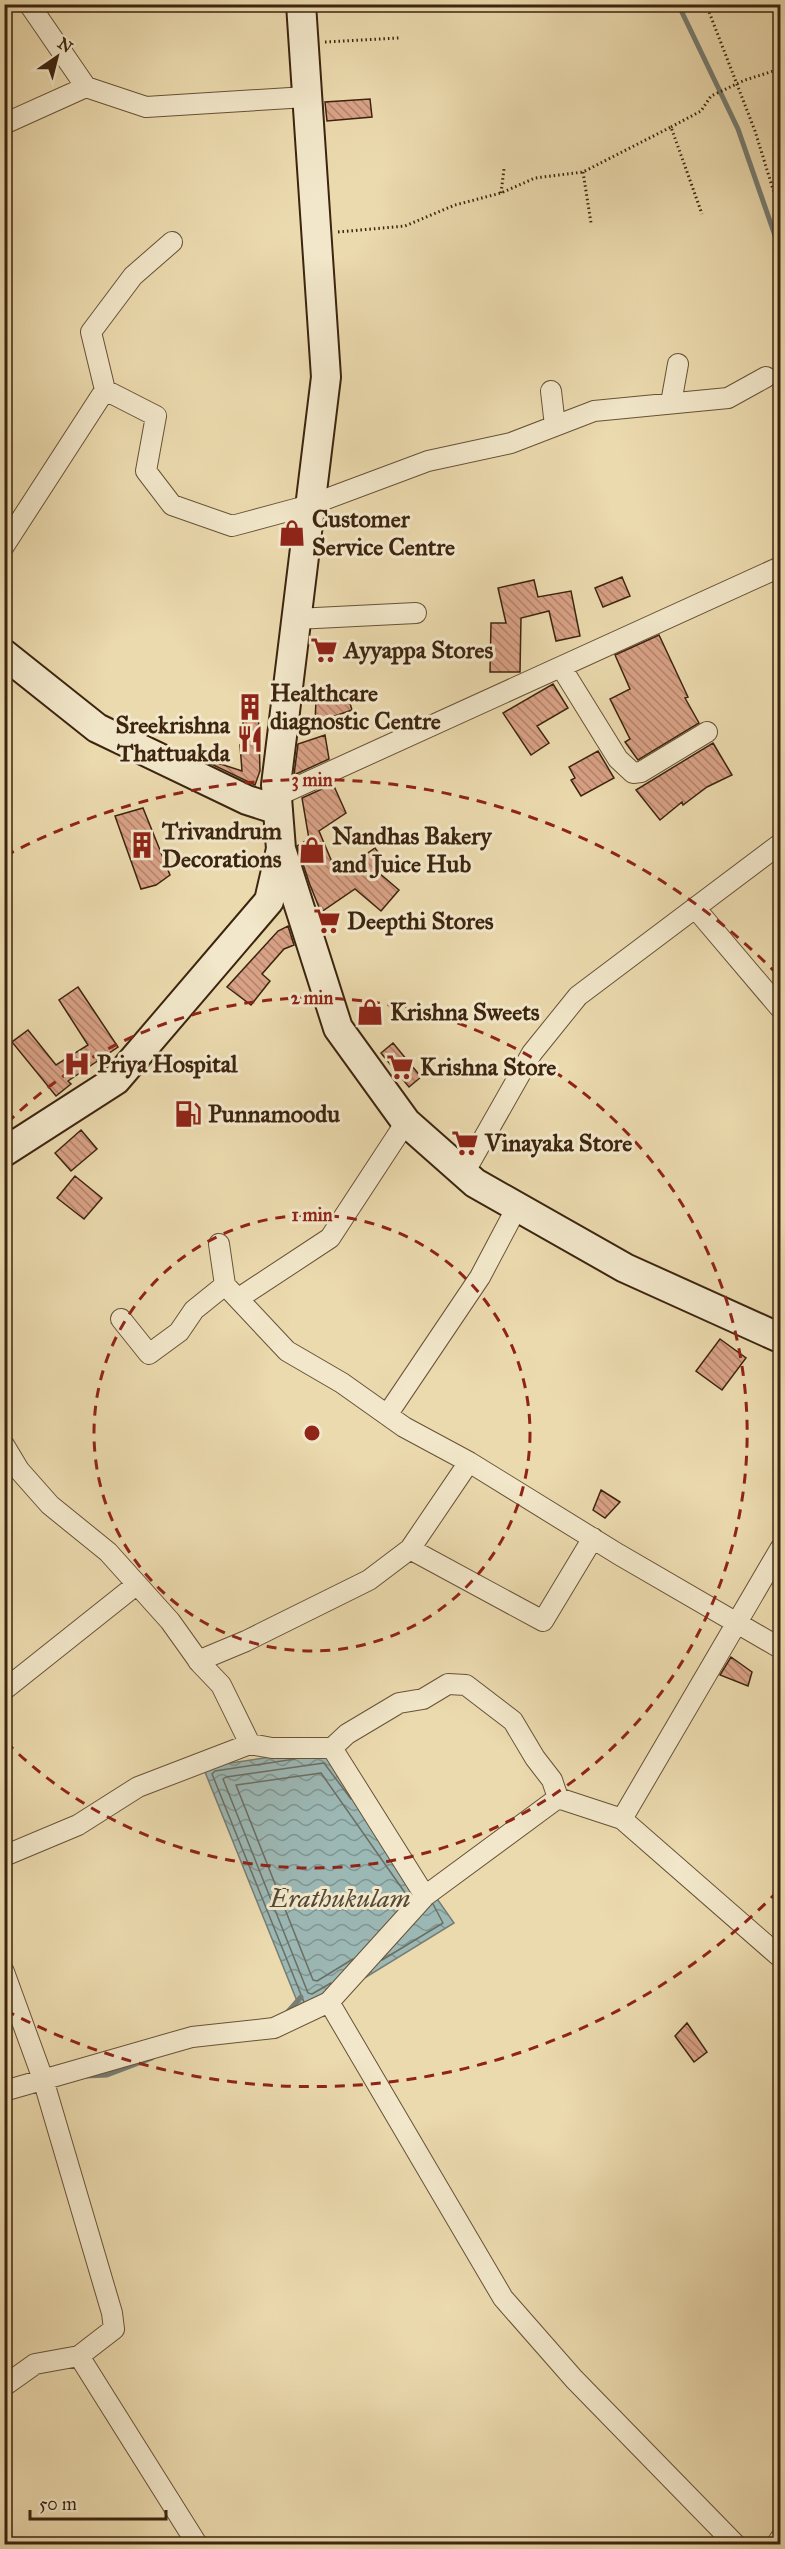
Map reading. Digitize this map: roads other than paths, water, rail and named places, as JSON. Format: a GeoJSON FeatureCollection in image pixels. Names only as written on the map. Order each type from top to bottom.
{"type":"FeatureCollection","features":[{"type":"Feature","properties":{"kind":"main road"},"geometry":{"type":"LineString","coordinates":[[301,4],[326,377],[276,785],[281,849],[338,1028],[406,1122],[475,1184],[625,1269],[780,1338]]}},
{"type":"Feature","properties":{"kind":"main road"},"geometry":{"type":"LineString","coordinates":[[4,654],[97,728],[247,800],[277,803]]}},
{"type":"Feature","properties":{"kind":"main road"},"geometry":{"type":"LineString","coordinates":[[4,1152],[116,1080],[269,901],[281,849]]}},
{"type":"Feature","properties":{"kind":"street"},"geometry":{"type":"LineString","coordinates":[[29,4],[86,87],[146,107],[306,97]]}},
{"type":"Feature","properties":{"kind":"street"},"geometry":{"type":"LineString","coordinates":[[4,124],[86,87]]}},
{"type":"Feature","properties":{"kind":"street"},"geometry":{"type":"LineString","coordinates":[[4,546],[105,390],[91,332],[133,276],[172,242]]}},
{"type":"Feature","properties":{"kind":"street"},"geometry":{"type":"LineString","coordinates":[[671,403],[678,364]]}},
{"type":"Feature","properties":{"kind":"street"},"geometry":{"type":"LineString","coordinates":[[105,390],[156,416],[146,471],[172,505],[232,526],[310,505],[428,461],[511,443],[594,411],[728,398],[766,377]]}},
{"type":"Feature","properties":{"kind":"street"},"geometry":{"type":"LineString","coordinates":[[551,391],[555,426]]}},
{"type":"Feature","properties":{"kind":"street"},"geometry":{"type":"LineString","coordinates":[[277,803],[561,667],[780,567]]}},
{"type":"Feature","properties":{"kind":"street"},"geometry":{"type":"LineString","coordinates":[[296,620],[416,614]]}},
{"type":"Feature","properties":{"kind":"street"},"geometry":{"type":"LineString","coordinates":[[561,667],[618,759],[633,774],[641,772],[707,732]]}},
{"type":"Feature","properties":{"kind":"street"},"geometry":{"type":"LineString","coordinates":[[464,1173],[532,1053],[578,996],[780,844]]}},
{"type":"Feature","properties":{"kind":"street"},"geometry":{"type":"LineString","coordinates":[[696,909],[780,1008]]}},
{"type":"Feature","properties":{"kind":"street"},"geometry":{"type":"LineString","coordinates":[[121,1318],[149,1354],[179,1332],[194,1310],[330,1238],[406,1122]]}},
{"type":"Feature","properties":{"kind":"street"},"geometry":{"type":"LineString","coordinates":[[387,1415],[480,1277],[517,1207]]}},
{"type":"Feature","properties":{"kind":"street"},"geometry":{"type":"LineString","coordinates":[[219,1244],[232,1291],[287,1351],[342,1383],[404,1428],[469,1462],[780,1648]]}},
{"type":"Feature","properties":{"kind":"street"},"geometry":{"type":"LineString","coordinates":[[4,1445],[19,1470],[50,1505],[108,1552],[170,1621],[198,1661],[221,1685],[250,1744]]}},
{"type":"Feature","properties":{"kind":"street"},"geometry":{"type":"LineString","coordinates":[[198,1661],[343,1595],[369,1580],[410,1549],[469,1462]]}},
{"type":"Feature","properties":{"kind":"street"},"geometry":{"type":"LineString","coordinates":[[410,1549],[543,1621],[593,1538]]}},
{"type":"Feature","properties":{"kind":"street"},"geometry":{"type":"LineString","coordinates":[[622,1819],[780,1550]]}},
{"type":"Feature","properties":{"kind":"street"},"geometry":{"type":"LineString","coordinates":[[4,1690],[136,1585]]}},
{"type":"Feature","properties":{"kind":"street"},"geometry":{"type":"LineString","coordinates":[[4,1856],[78,1825],[138,1787],[250,1744],[272,1748],[332,1748],[347,1734],[399,1704],[423,1700],[448,1684],[466,1685],[513,1721],[535,1758],[552,1780],[558,1798]]}},
{"type":"Feature","properties":{"kind":"street"},"geometry":{"type":"LineString","coordinates":[[332,1748],[425,1896]]}},
{"type":"Feature","properties":{"kind":"street"},"geometry":{"type":"LineString","coordinates":[[558,1798],[622,1819],[780,1957]]}},
{"type":"Feature","properties":{"kind":"street"},"geometry":{"type":"LineString","coordinates":[[4,2091],[192,2037],[274,2028],[329,2002],[425,1896],[558,1798]]}},
{"type":"Feature","properties":{"kind":"street"},"geometry":{"type":"LineString","coordinates":[[4,1972],[43,2079],[112,2313],[114,2329],[79,2356],[34,2364],[4,2386]]}},
{"type":"Feature","properties":{"kind":"street"},"geometry":{"type":"LineString","coordinates":[[329,2002],[503,2298],[574,2379],[735,2544]]}},
{"type":"Feature","properties":{"kind":"street"},"geometry":{"type":"LineString","coordinates":[[79,2356],[197,2544]]}},
{"type":"Feature","properties":{"kind":"street"},"geometry":{"type":"LineString","coordinates":[[777,2544],[780,2539]]}},
{"type":"Feature","properties":{"kind":"water","name":"Erathukulam"},"geometry":{"type":"Polygon","coordinates":[[[332,1748],[454,1923],[303,2016],[203,1767],[332,1748]]]}},
{"type":"Feature","properties":{"kind":"waterway"},"geometry":{"type":"LineString","coordinates":[[678,4],[738,129],[780,250]]}},
{"type":"Feature","properties":{"kind":"waterway"},"geometry":{"type":"LineString","coordinates":[[285,2015],[301,1997]]}},
{"type":"Feature","properties":{"kind":"waterway"},"geometry":{"type":"LineString","coordinates":[[86,2076],[107,2075],[152,2058]]}},
{"type":"Feature","properties":{"kind":"place","name":"Customer Service Centre"},"geometry":{"type":"Point","coordinates":[292,533]}},
{"type":"Feature","properties":{"kind":"place","name":"Ayyappa Stores"},"geometry":{"type":"Point","coordinates":[324,650]}},
{"type":"Feature","properties":{"kind":"place","name":"Healthcare diagnostic Centre"},"geometry":{"type":"Point","coordinates":[250,707]}},
{"type":"Feature","properties":{"kind":"place","name":"Sreekrishna Thattuakda"},"geometry":{"type":"Point","coordinates":[250,739]}},
{"type":"Feature","properties":{"kind":"place","name":"Trivandrum Decorations"},"geometry":{"type":"Point","coordinates":[142,845]}},
{"type":"Feature","properties":{"kind":"place","name":"Nandhas Bakery and Juice Hub"},"geometry":{"type":"Point","coordinates":[312,850]}},
{"type":"Feature","properties":{"kind":"place","name":"Deepthi Stores"},"geometry":{"type":"Point","coordinates":[327,921]}},
{"type":"Feature","properties":{"kind":"place","name":"Krishna Sweets"},"geometry":{"type":"Point","coordinates":[370,1012]}},
{"type":"Feature","properties":{"kind":"place","name":"Priya Hospital"},"geometry":{"type":"Point","coordinates":[77,1064]}},
{"type":"Feature","properties":{"kind":"place","name":"Krishna Store"},"geometry":{"type":"Point","coordinates":[400,1067]}},
{"type":"Feature","properties":{"kind":"place","name":"Punnamoodu"},"geometry":{"type":"Point","coordinates":[188,1114]}},
{"type":"Feature","properties":{"kind":"place","name":"Vinayaka Store"},"geometry":{"type":"Point","coordinates":[465,1143]}}]}
